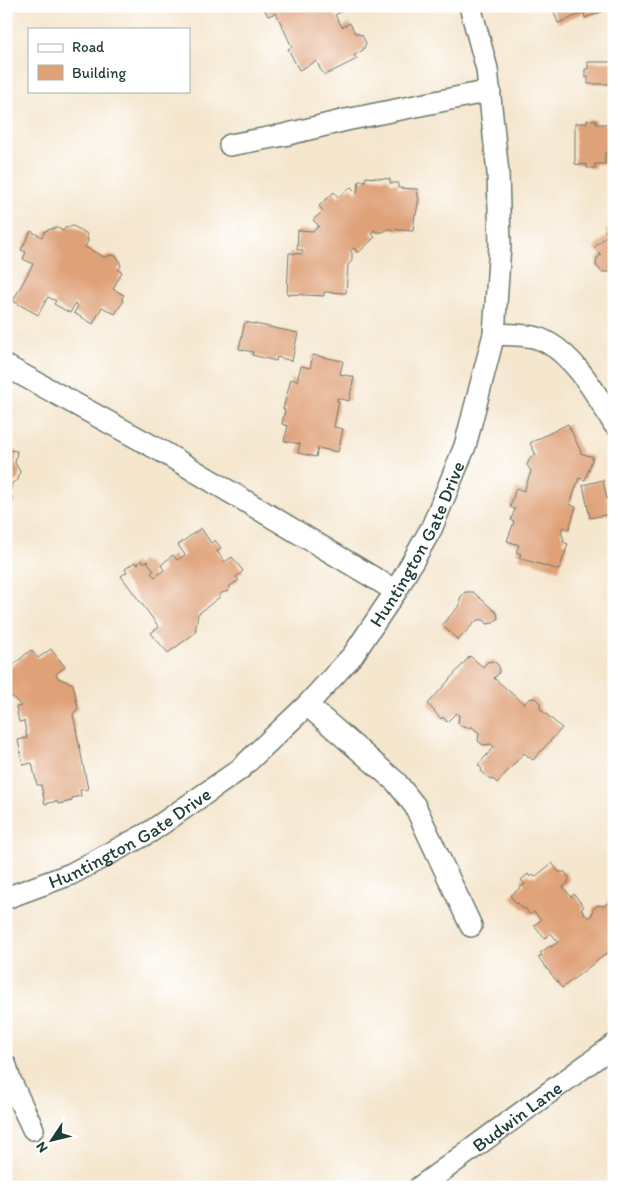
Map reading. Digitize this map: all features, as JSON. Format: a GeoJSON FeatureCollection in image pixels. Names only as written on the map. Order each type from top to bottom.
{"type":"FeatureCollection","features":[{"type":"Feature","properties":{"kind":"street","name":"Huntington Gate Drive"},"geometry":{"type":"LineString","coordinates":[[6,898],[71,874],[150,832],[239,770],[307,705],[353,654],[396,591],[432,527],[465,446],[494,334],[500,245],[498,173],[487,69],[470,6]]}},
{"type":"Feature","properties":{"kind":"street"},"geometry":{"type":"LineString","coordinates":[[230,145],[490,91]]}},
{"type":"Feature","properties":{"kind":"street"},"geometry":{"type":"LineString","coordinates":[[494,334],[539,338],[556,347],[588,381],[614,424]]}},
{"type":"Feature","properties":{"kind":"street"},"geometry":{"type":"LineString","coordinates":[[6,366],[163,452],[342,557],[396,591]]}},
{"type":"Feature","properties":{"kind":"street"},"geometry":{"type":"LineString","coordinates":[[307,705],[396,782],[415,806],[471,926]]}},
{"type":"Feature","properties":{"kind":"street","name":"Budwin Lane"},"geometry":{"type":"LineString","coordinates":[[420,1187],[614,1045]]}},
{"type":"Feature","properties":{"kind":"street"},"geometry":{"type":"LineString","coordinates":[[6,1066],[10,1080],[32,1129]]}},
{"type":"Feature","properties":{"kind":"building"},"geometry":{"type":"Polygon","coordinates":[[[262,6],[342,6],[344,10],[335,15],[342,27],[350,23],[355,33],[362,35],[366,43],[363,50],[354,55],[357,59],[325,75],[317,61],[299,70],[288,49],[292,47],[276,13],[268,16],[262,6]]]}},
{"type":"Feature","properties":{"kind":"building"},"geometry":{"type":"Polygon","coordinates":[[[552,6],[605,6],[607,10],[585,18],[584,13],[558,23],[552,6]]]}},
{"type":"Feature","properties":{"kind":"building"},"geometry":{"type":"Polygon","coordinates":[[[588,62],[614,62],[614,84],[588,84],[588,77],[585,77],[585,69],[588,69],[588,62]]]}},
{"type":"Feature","properties":{"kind":"building"},"geometry":{"type":"Polygon","coordinates":[[[587,120],[596,120],[596,124],[614,124],[614,153],[605,153],[605,164],[595,164],[595,168],[587,168],[587,165],[575,164],[575,123],[587,123],[587,120]]]}},
{"type":"Feature","properties":{"kind":"building"},"geometry":{"type":"Polygon","coordinates":[[[366,177],[390,179],[390,183],[398,183],[398,188],[417,189],[419,198],[413,231],[388,229],[383,232],[376,232],[374,230],[371,233],[375,237],[358,253],[354,248],[350,251],[352,253],[352,261],[348,265],[346,293],[324,292],[324,296],[287,294],[289,253],[302,254],[303,250],[297,250],[298,230],[313,231],[319,226],[313,220],[323,211],[319,206],[334,192],[338,197],[351,187],[357,193],[359,181],[365,181],[366,177]]]}},
{"type":"Feature","properties":{"kind":"building"},"geometry":{"type":"Polygon","coordinates":[[[614,223],[614,273],[612,270],[610,272],[603,272],[596,266],[597,258],[601,255],[594,248],[608,234],[605,231],[614,223]]]}},
{"type":"Feature","properties":{"kind":"building"},"geometry":{"type":"Polygon","coordinates":[[[73,226],[86,233],[88,241],[85,247],[104,257],[114,255],[118,258],[121,266],[118,270],[122,272],[113,289],[124,295],[122,298],[123,302],[115,314],[102,307],[93,324],[74,313],[78,306],[75,304],[70,313],[54,304],[56,301],[48,297],[38,315],[13,301],[33,264],[23,259],[26,252],[21,250],[31,231],[42,237],[45,231],[57,227],[63,231],[65,228],[73,226]]]}},
{"type":"Feature","properties":{"kind":"building"},"geometry":{"type":"Polygon","coordinates":[[[245,322],[298,333],[292,361],[277,357],[276,361],[252,355],[253,352],[239,349],[245,322]]]}},
{"type":"Feature","properties":{"kind":"building"},"geometry":{"type":"Polygon","coordinates":[[[313,355],[343,361],[340,374],[354,377],[349,401],[337,398],[337,401],[339,401],[334,427],[343,429],[338,452],[318,448],[316,457],[298,453],[300,444],[284,441],[288,426],[282,424],[285,410],[283,409],[291,379],[297,381],[301,366],[310,368],[313,355]]]}},
{"type":"Feature","properties":{"kind":"building"},"geometry":{"type":"Polygon","coordinates":[[[568,424],[580,453],[593,457],[585,480],[579,478],[570,505],[576,507],[569,529],[563,527],[561,532],[564,539],[563,542],[568,544],[559,570],[519,558],[521,554],[516,552],[519,545],[507,541],[514,522],[511,520],[515,509],[510,507],[516,488],[524,491],[531,471],[527,465],[530,458],[536,455],[530,443],[568,424]]]}},
{"type":"Feature","properties":{"kind":"building"},"geometry":{"type":"Polygon","coordinates":[[[6,438],[10,443],[9,450],[17,451],[15,463],[20,471],[18,480],[12,483],[10,493],[13,499],[12,505],[6,508],[6,438]]]}},
{"type":"Feature","properties":{"kind":"building"},"geometry":{"type":"Polygon","coordinates":[[[603,480],[610,514],[590,518],[583,485],[603,480]]]}},
{"type":"Feature","properties":{"kind":"building"},"geometry":{"type":"Polygon","coordinates":[[[6,516],[10,522],[9,528],[6,530],[6,516]]]}},
{"type":"Feature","properties":{"kind":"building"},"geometry":{"type":"Polygon","coordinates":[[[201,528],[211,543],[215,540],[221,548],[217,551],[225,562],[232,557],[243,571],[236,577],[239,580],[230,586],[228,591],[219,594],[221,596],[198,614],[195,633],[168,653],[151,633],[159,627],[121,576],[127,572],[125,569],[135,562],[137,565],[142,560],[144,563],[147,561],[154,571],[151,573],[155,577],[164,570],[161,565],[173,555],[177,560],[185,555],[178,545],[201,528]]]}},
{"type":"Feature","properties":{"kind":"building"},"geometry":{"type":"Polygon","coordinates":[[[465,592],[473,592],[497,613],[498,619],[493,623],[487,624],[484,620],[477,620],[458,640],[442,625],[460,605],[460,598],[465,592]]]}},
{"type":"Feature","properties":{"kind":"building"},"geometry":{"type":"Polygon","coordinates":[[[51,649],[65,667],[56,674],[58,678],[73,684],[78,708],[73,714],[88,789],[80,790],[81,796],[72,798],[72,801],[58,804],[57,801],[45,804],[41,785],[37,785],[32,763],[23,765],[18,740],[27,738],[24,721],[19,722],[16,707],[21,706],[6,690],[6,671],[31,650],[38,658],[51,649]]]}},
{"type":"Feature","properties":{"kind":"building"},"geometry":{"type":"Polygon","coordinates":[[[470,656],[483,667],[487,662],[494,661],[499,666],[499,673],[494,678],[524,704],[529,699],[535,698],[540,703],[540,709],[562,728],[533,760],[524,753],[497,783],[481,771],[482,769],[478,765],[494,747],[491,744],[483,745],[478,741],[479,733],[471,726],[470,728],[463,727],[458,723],[459,715],[456,713],[447,722],[443,717],[441,719],[428,704],[470,656]]]}},
{"type":"Feature","properties":{"kind":"building"},"geometry":{"type":"Polygon","coordinates":[[[552,863],[559,872],[565,872],[569,878],[568,883],[563,887],[571,897],[574,894],[584,907],[581,909],[588,918],[592,915],[593,909],[598,905],[604,906],[614,898],[614,950],[612,952],[611,950],[562,988],[538,957],[542,955],[540,953],[558,942],[551,933],[545,938],[534,925],[541,920],[534,912],[530,915],[525,908],[523,909],[510,896],[525,884],[521,880],[528,874],[530,877],[533,875],[535,877],[552,863]]]}}]}
